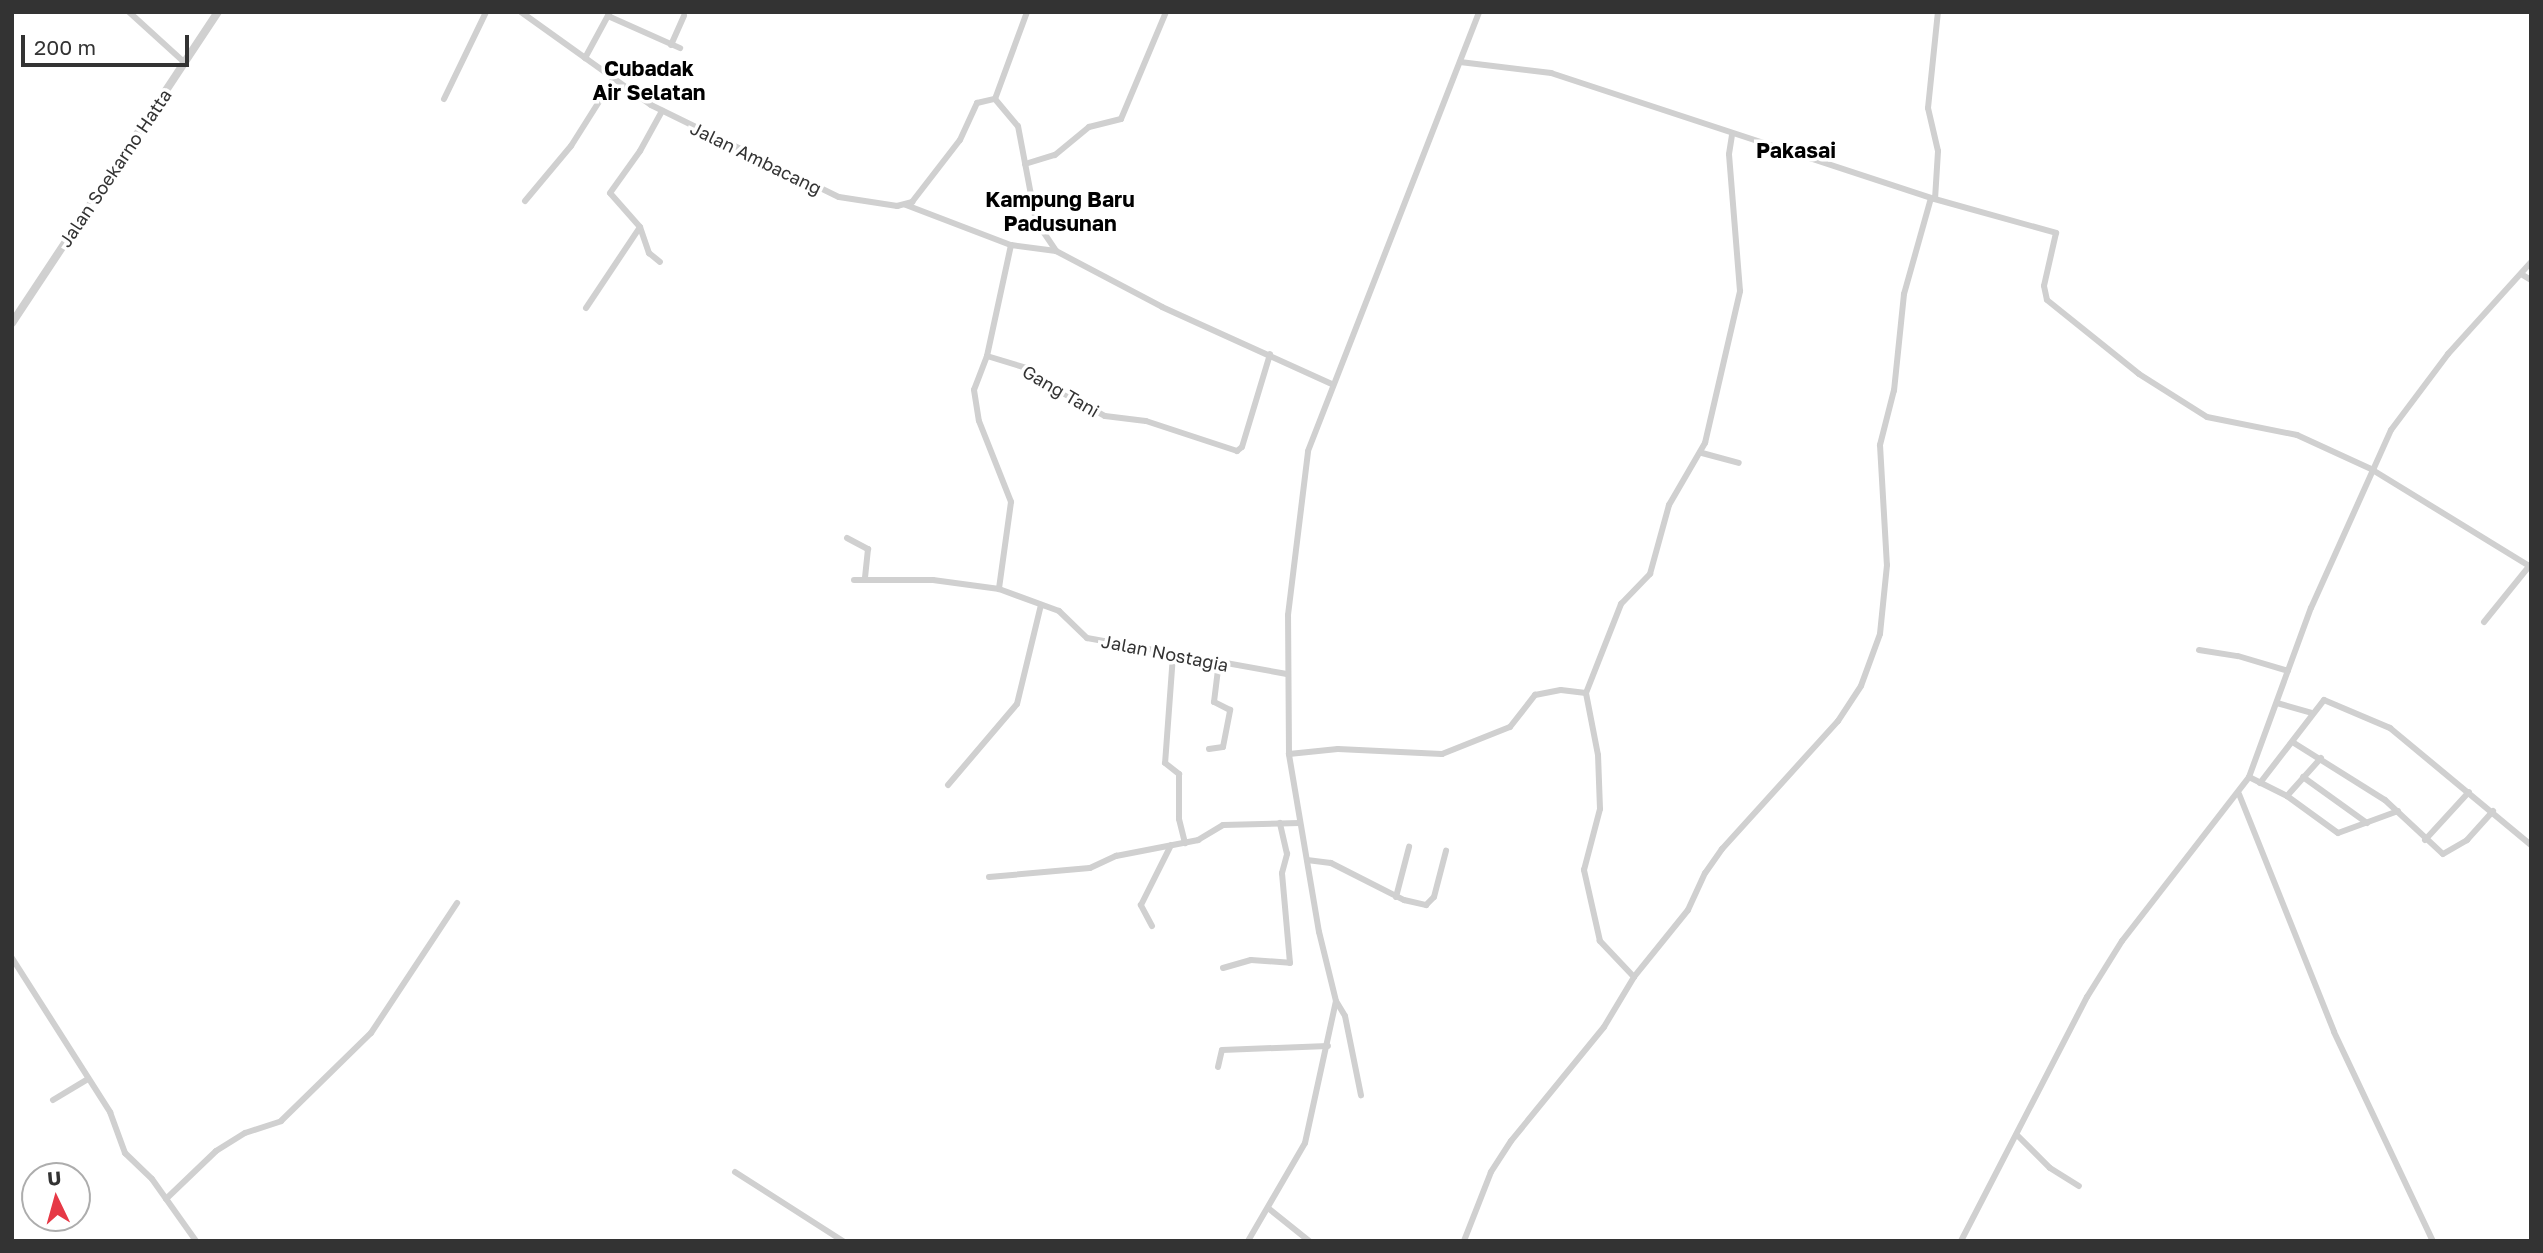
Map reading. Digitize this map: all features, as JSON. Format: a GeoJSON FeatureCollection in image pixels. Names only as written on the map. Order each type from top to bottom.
{"type":"FeatureCollection","features":[{"type":"Feature","properties":{"kind":"street"},"geometry":{"type":"LineString","coordinates":[[129,12],[185,63]]}},
{"type":"Feature","properties":{"kind":"street","name":"Jalan Soekarno Hatta"},"geometry":{"type":"LineString","coordinates":[[12,323],[218,12]]}},
{"type":"Feature","properties":{"kind":"street"},"geometry":{"type":"LineString","coordinates":[[444,99],[486,12]]}},
{"type":"Feature","properties":{"kind":"street","name":"Jalan Ambacang"},"geometry":{"type":"LineString","coordinates":[[521,12],[662,111],[829,194],[906,205],[1011,245]]}},
{"type":"Feature","properties":{"kind":"street"},"geometry":{"type":"LineString","coordinates":[[995,99],[1027,12]]}},
{"type":"Feature","properties":{"kind":"street"},"geometry":{"type":"LineString","coordinates":[[1025,164],[1055,155],[1089,127],[1121,120],[1166,12]]}},
{"type":"Feature","properties":{"kind":"street"},"geometry":{"type":"LineString","coordinates":[[1362,1095],[1345,1016],[1336,1002],[1289,754],[1289,606],[1303,481],[1332,384],[1479,12]]}},
{"type":"Feature","properties":{"kind":"street"},"geometry":{"type":"LineString","coordinates":[[1464,1241],[1499,1158],[1604,1027],[1634,977],[1688,910],[1705,873],[1722,849],[1844,714],[1861,686],[1880,634],[1887,565],[1880,445],[1894,390],[1904,294],[1933,199],[1938,151],[1928,108],[1938,12]]}},
{"type":"Feature","properties":{"kind":"street"},"geometry":{"type":"LineString","coordinates":[[585,58],[609,14],[680,48]]}},
{"type":"Feature","properties":{"kind":"street"},"geometry":{"type":"LineString","coordinates":[[671,45],[684,16]]}},
{"type":"Feature","properties":{"kind":"street"},"geometry":{"type":"LineString","coordinates":[[1460,62],[1551,73],[1933,199],[2056,233],[2044,286],[2047,300],[2139,374],[2207,417],[2229,425],[2297,435],[2371,469],[2530,566],[2484,621]]}},
{"type":"Feature","properties":{"kind":"street"},"geometry":{"type":"LineString","coordinates":[[525,201],[568,150],[614,78]]}},
{"type":"Feature","properties":{"kind":"street"},"geometry":{"type":"LineString","coordinates":[[995,99],[1015,120],[1036,221],[1056,251]]}},
{"type":"Feature","properties":{"kind":"street"},"geometry":{"type":"LineString","coordinates":[[906,205],[918,197],[960,140],[977,103],[995,99]]}},
{"type":"Feature","properties":{"kind":"street"},"geometry":{"type":"LineString","coordinates":[[660,262],[650,256],[640,227],[610,193],[640,151],[662,111]]}},
{"type":"Feature","properties":{"kind":"street"},"geometry":{"type":"LineString","coordinates":[[1634,977],[1600,941],[1584,870],[1600,809],[1598,755],[1586,693],[1621,604],[1650,574],[1669,505],[1702,453],[1740,290],[1729,154],[1732,134]]}},
{"type":"Feature","properties":{"kind":"street"},"geometry":{"type":"LineString","coordinates":[[586,308],[640,227]]}},
{"type":"Feature","properties":{"kind":"street"},"geometry":{"type":"LineString","coordinates":[[999,589],[1012,513],[1008,491],[973,398],[987,356],[1011,245],[1056,251],[1162,307],[1332,384]]}},
{"type":"Feature","properties":{"kind":"street"},"geometry":{"type":"LineString","coordinates":[[1961,1241],[2018,1136],[2082,1007],[2122,941],[2239,794],[2249,777],[2288,671],[2371,469],[2410,401],[2531,262]]}},
{"type":"Feature","properties":{"kind":"street"},"geometry":{"type":"LineString","coordinates":[[2521,274],[2531,280]]}},
{"type":"Feature","properties":{"kind":"street","name":"Gang Tani"},"geometry":{"type":"LineString","coordinates":[[987,356],[1033,370],[1052,387],[1105,416],[1146,421],[1237,451],[1242,447],[1270,354]]}},
{"type":"Feature","properties":{"kind":"street"},"geometry":{"type":"LineString","coordinates":[[1702,453],[1740,463]]}},
{"type":"Feature","properties":{"kind":"street"},"geometry":{"type":"LineString","coordinates":[[847,538],[869,549],[864,580]]}},
{"type":"Feature","properties":{"kind":"street","name":"Jalan Nostagia"},"geometry":{"type":"LineString","coordinates":[[854,580],[933,580],[999,589],[1059,611],[1087,638],[1287,674]]}},
{"type":"Feature","properties":{"kind":"street"},"geometry":{"type":"LineString","coordinates":[[948,785],[1017,704],[1041,605]]}},
{"type":"Feature","properties":{"kind":"street"},"geometry":{"type":"LineString","coordinates":[[2199,650],[2238,656],[2288,671]]}},
{"type":"Feature","properties":{"kind":"street"},"geometry":{"type":"LineString","coordinates":[[1173,655],[1165,763],[1179,774],[1179,819],[1185,843]]}},
{"type":"Feature","properties":{"kind":"street"},"geometry":{"type":"LineString","coordinates":[[1209,748],[1223,747],[1229,717],[1229,709],[1214,702],[1219,663]]}},
{"type":"Feature","properties":{"kind":"street"},"geometry":{"type":"LineString","coordinates":[[1289,754],[1350,749],[1435,755],[1510,727],[1535,695],[1560,690],[1586,693]]}},
{"type":"Feature","properties":{"kind":"street"},"geometry":{"type":"LineString","coordinates":[[2260,783],[2294,743],[2312,713],[2324,700],[2385,725],[2493,811],[2531,845]]}},
{"type":"Feature","properties":{"kind":"street"},"geometry":{"type":"LineString","coordinates":[[2277,703],[2312,713]]}},
{"type":"Feature","properties":{"kind":"street"},"geometry":{"type":"LineString","coordinates":[[2294,743],[2321,758],[2398,811],[2425,840],[2449,854],[2493,811]]}},
{"type":"Feature","properties":{"kind":"street"},"geometry":{"type":"LineString","coordinates":[[2287,796],[2321,758]]}},
{"type":"Feature","properties":{"kind":"street"},"geometry":{"type":"LineString","coordinates":[[2249,777],[2287,796],[2338,833],[2398,811]]}},
{"type":"Feature","properties":{"kind":"street"},"geometry":{"type":"LineString","coordinates":[[2303,777],[2367,823]]}},
{"type":"Feature","properties":{"kind":"street"},"geometry":{"type":"LineString","coordinates":[[2425,840],[2469,792]]}},
{"type":"Feature","properties":{"kind":"street"},"geometry":{"type":"LineString","coordinates":[[2239,794],[2334,1032],[2433,1241]]}},
{"type":"Feature","properties":{"kind":"street"},"geometry":{"type":"LineString","coordinates":[[989,877],[1090,868],[1116,856],[1185,843],[1223,825],[1300,823]]}},
{"type":"Feature","properties":{"kind":"street"},"geometry":{"type":"LineString","coordinates":[[1223,968],[1251,960],[1290,962],[1282,873],[1287,854],[1280,824]]}},
{"type":"Feature","properties":{"kind":"street"},"geometry":{"type":"LineString","coordinates":[[1152,926],[1141,905],[1171,845]]}},
{"type":"Feature","properties":{"kind":"street"},"geometry":{"type":"LineString","coordinates":[[1396,897],[1409,847]]}},
{"type":"Feature","properties":{"kind":"street"},"geometry":{"type":"LineString","coordinates":[[1307,860],[1341,867],[1396,897],[1430,904],[1447,851]]}},
{"type":"Feature","properties":{"kind":"street"},"geometry":{"type":"LineString","coordinates":[[166,1199],[216,1151],[245,1133],[281,1121],[371,1033],[432,947],[457,903]]}},
{"type":"Feature","properties":{"kind":"street"},"geometry":{"type":"LineString","coordinates":[[12,958],[110,1112],[125,1153],[166,1199],[196,1241]]}},
{"type":"Feature","properties":{"kind":"street"},"geometry":{"type":"LineString","coordinates":[[1248,1241],[1302,1152],[1336,1002]]}},
{"type":"Feature","properties":{"kind":"street"},"geometry":{"type":"LineString","coordinates":[[1218,1067],[1222,1050],[1328,1046]]}},
{"type":"Feature","properties":{"kind":"street"},"geometry":{"type":"LineString","coordinates":[[53,1100],[88,1079]]}},
{"type":"Feature","properties":{"kind":"street"},"geometry":{"type":"LineString","coordinates":[[2018,1136],[2050,1168],[2079,1186]]}},
{"type":"Feature","properties":{"kind":"street"},"geometry":{"type":"LineString","coordinates":[[735,1172],[843,1241]]}},
{"type":"Feature","properties":{"kind":"street"},"geometry":{"type":"LineString","coordinates":[[1268,1208],[1309,1241]]}},
{"type":"Feature","properties":{"kind":"district","name":"Cubadak Air Selatan"},"geometry":{"type":"Point","coordinates":[649,80]}},
{"type":"Feature","properties":{"kind":"district","name":"Pakasai"},"geometry":{"type":"Point","coordinates":[1796,150]}},
{"type":"Feature","properties":{"kind":"district","name":"Kampung Baru Padusunan"},"geometry":{"type":"Point","coordinates":[1060,211]}}]}
